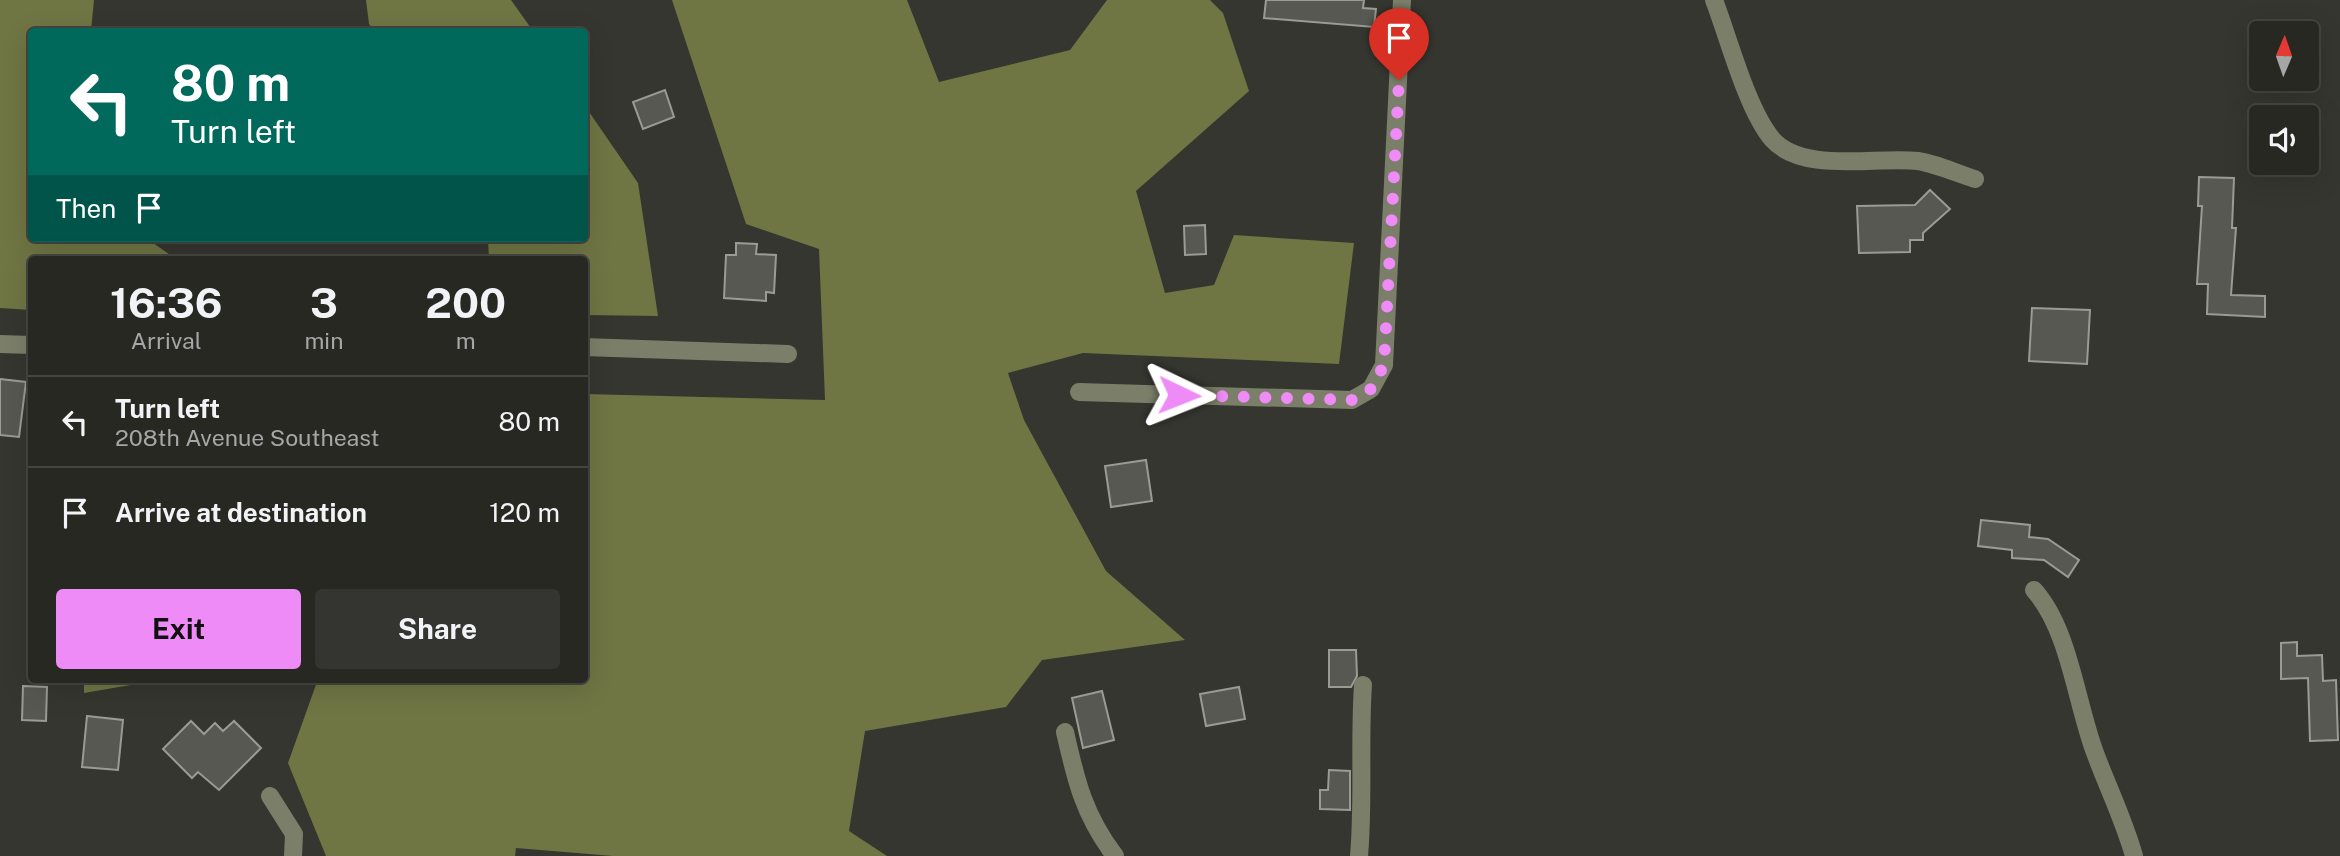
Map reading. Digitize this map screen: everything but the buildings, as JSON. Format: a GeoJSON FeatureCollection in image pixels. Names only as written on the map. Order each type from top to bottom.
{"type":"FeatureCollection","features":[{"type":"Feature","properties":{"kind":"street"},"geometry":{"type":"LineString","coordinates":[[1079,392],[1352,400],[1371,389],[1384,365],[1402,0]]}},
{"type":"Feature","properties":{"kind":"street"},"geometry":{"type":"LineString","coordinates":[[1714,0],[1760,121],[1774,141],[1790,152],[1825,160],[1918,162],[1975,180]]}},
{"type":"Feature","properties":{"kind":"street"},"geometry":{"type":"LineString","coordinates":[[0,344],[28,345]]}},
{"type":"Feature","properties":{"kind":"street"},"geometry":{"type":"LineString","coordinates":[[588,347],[788,354]]}},
{"type":"Feature","properties":{"kind":"street"},"geometry":{"type":"LineString","coordinates":[[2034,590],[2044,600],[2059,632],[2094,750],[2134,856]]}},
{"type":"Feature","properties":{"kind":"street"},"geometry":{"type":"LineString","coordinates":[[1359,856],[1363,810],[1360,741],[1363,685]]}},
{"type":"Feature","properties":{"kind":"street"},"geometry":{"type":"LineString","coordinates":[[1066,732],[1077,786],[1089,819],[1115,856]]}},
{"type":"Feature","properties":{"kind":"street"},"geometry":{"type":"LineString","coordinates":[[270,796],[294,834],[293,856]]}},
{"type":"Feature","properties":{"kind":"green space"},"geometry":{"type":"Polygon","coordinates":[[[0,0],[94,0],[91,28],[28,28],[28,242],[152,242],[172,256],[28,256],[28,310],[0,308],[0,0]]]}},
{"type":"Feature","properties":{"kind":"green space"},"geometry":{"type":"Polygon","coordinates":[[[366,0],[511,0],[531,28],[372,28],[366,0]]]}},
{"type":"Feature","properties":{"kind":"green space"},"geometry":{"type":"Polygon","coordinates":[[[672,0],[907,0],[939,82],[1070,50],[1107,0],[1210,0],[1223,13],[1249,91],[1136,191],[1165,293],[1214,285],[1234,235],[1354,243],[1339,364],[1083,353],[1008,373],[1024,420],[1106,571],[1185,640],[1042,660],[1006,707],[865,731],[849,831],[887,856],[613,856],[516,848],[515,856],[326,856],[288,763],[317,683],[588,683],[588,394],[825,400],[819,249],[746,224],[672,0]]]}},
{"type":"Feature","properties":{"kind":"green space"},"geometry":{"type":"Polygon","coordinates":[[[588,110],[638,183],[658,316],[588,315],[588,256],[489,256],[488,242],[588,242],[588,110]]]}},
{"type":"Feature","properties":{"kind":"green space"},"geometry":{"type":"Polygon","coordinates":[[[84,683],[143,683],[84,693],[84,683]]]}},
{"type":"Feature","properties":{"kind":"route"},"geometry":{"type":"LineString","coordinates":[[1179,395],[1352,400],[1371,389],[1384,365],[1399,80]]}}]}
